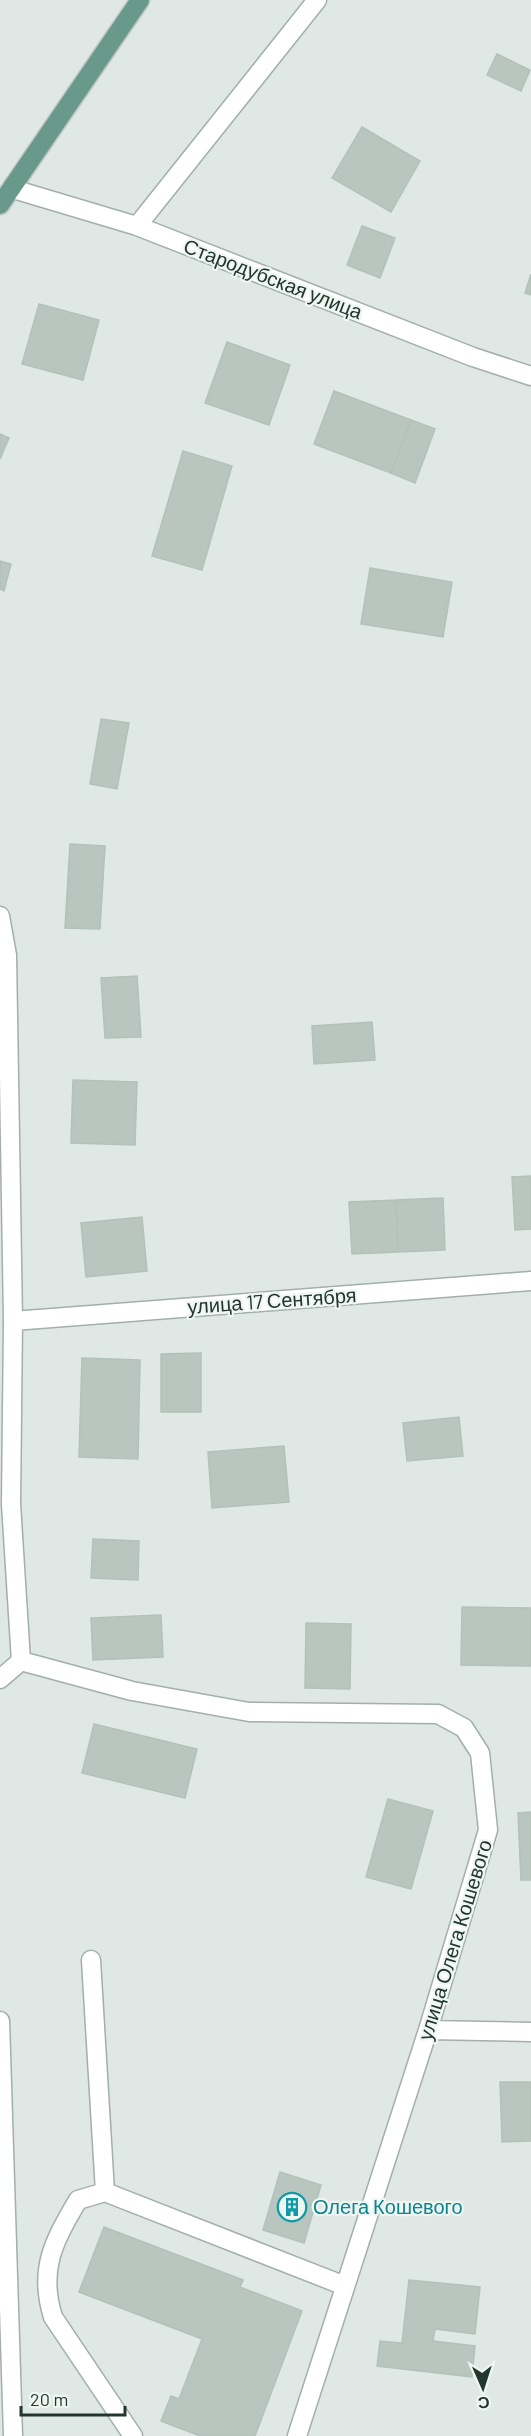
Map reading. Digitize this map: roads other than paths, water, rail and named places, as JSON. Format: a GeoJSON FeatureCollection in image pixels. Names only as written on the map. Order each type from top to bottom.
{"type":"FeatureCollection","features":[{"type":"Feature","properties":{"kind":"main road"},"geometry":{"type":"LineString","coordinates":[[0,205],[140,0]]}},
{"type":"Feature","properties":{"kind":"street"},"geometry":{"type":"LineString","coordinates":[[137,226],[318,0]]}},
{"type":"Feature","properties":{"kind":"street","name":"Стародубская улица"},"geometry":{"type":"LineString","coordinates":[[12,189],[137,226],[473,357],[531,376]]}},
{"type":"Feature","properties":{"kind":"street"},"geometry":{"type":"LineString","coordinates":[[0,916],[7,955],[13,1321],[11,1504],[21,1661],[0,1680]]}},
{"type":"Feature","properties":{"kind":"street","name":"улица 17 Сентября"},"geometry":{"type":"LineString","coordinates":[[13,1321],[531,1281]]}},
{"type":"Feature","properties":{"kind":"street","name":"улица Олега Кошевого"},"geometry":{"type":"LineString","coordinates":[[21,1661],[132,1691],[249,1712],[438,1714],[464,1728],[480,1752],[488,1830],[428,2030],[297,2436]]}},
{"type":"Feature","properties":{"kind":"street"},"geometry":{"type":"LineString","coordinates":[[91,1960],[105,2192]]}},
{"type":"Feature","properties":{"kind":"street"},"geometry":{"type":"LineString","coordinates":[[0,2021],[13,2436]]}},
{"type":"Feature","properties":{"kind":"street"},"geometry":{"type":"LineString","coordinates":[[428,2030],[531,2032]]}},
{"type":"Feature","properties":{"kind":"street"},"geometry":{"type":"LineString","coordinates":[[133,2436],[53,2317],[47,2297],[47,2272],[56,2237],[78,2200],[105,2192],[345,2286]]}},
{"type":"Feature","properties":{"kind":"place","name":"Олега Кошевого"},"geometry":{"type":"Point","coordinates":[292,2207]}}]}
